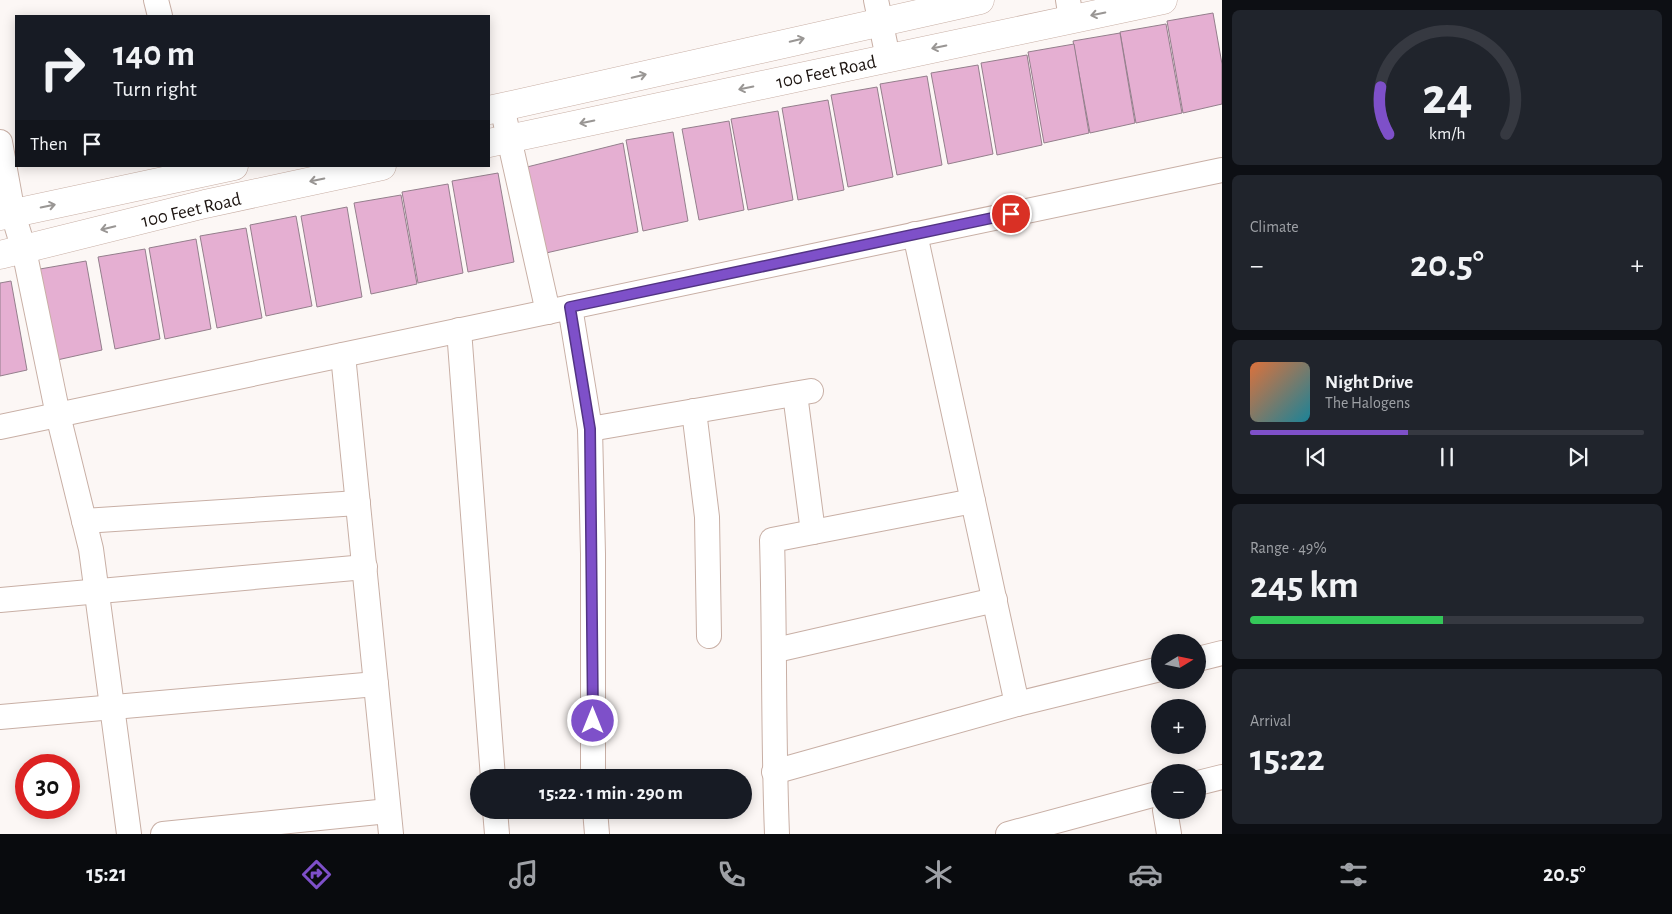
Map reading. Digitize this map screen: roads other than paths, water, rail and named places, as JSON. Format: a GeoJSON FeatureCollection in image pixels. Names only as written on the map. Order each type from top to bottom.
{"type":"FeatureCollection","features":[{"type":"Feature","properties":{"kind":"main road","name":"100 Feet Road"},"geometry":{"type":"LineString","coordinates":[[496,109],[878,11],[980,0]]}},
{"type":"Feature","properties":{"kind":"main road","name":"100 Feet Road"},"geometry":{"type":"LineString","coordinates":[[499,141],[888,58],[1070,10],[1163,0]]}},
{"type":"Feature","properties":{"kind":"main road","name":"100 Feet Road"},"geometry":{"type":"LineString","coordinates":[[7,215],[198,170],[225,167]]}},
{"type":"Feature","properties":{"kind":"main road","name":"100 Feet Road"},"geometry":{"type":"LineString","coordinates":[[12,252],[204,204],[377,167]]}},
{"type":"Feature","properties":{"kind":"street"},"geometry":{"type":"LineString","coordinates":[[156,0],[160,15]]}},
{"type":"Feature","properties":{"kind":"street"},"geometry":{"type":"LineString","coordinates":[[878,11],[888,58]]}},
{"type":"Feature","properties":{"kind":"street"},"geometry":{"type":"LineString","coordinates":[[496,109],[499,141],[559,310],[590,429],[593,554],[593,769]]}},
{"type":"Feature","properties":{"kind":"street"},"geometry":{"type":"LineString","coordinates":[[0,142],[12,252],[58,415],[91,549],[129,834]]}},
{"type":"Feature","properties":{"kind":"street"},"geometry":{"type":"LineString","coordinates":[[198,170],[204,204]]}},
{"type":"Feature","properties":{"kind":"street"},"geometry":{"type":"LineString","coordinates":[[0,427],[1222,170]]}},
{"type":"Feature","properties":{"kind":"street"},"geometry":{"type":"LineString","coordinates":[[915,234],[1017,704]]}},
{"type":"Feature","properties":{"kind":"street"},"geometry":{"type":"LineString","coordinates":[[459,330],[492,769]]}},
{"type":"Feature","properties":{"kind":"street"},"geometry":{"type":"LineString","coordinates":[[163,834],[389,822],[343,355]]}},
{"type":"Feature","properties":{"kind":"street"},"geometry":{"type":"LineString","coordinates":[[590,429],[803,393],[813,532]]}},
{"type":"Feature","properties":{"kind":"street"},"geometry":{"type":"LineString","coordinates":[[694,411],[707,517],[709,636]]}},
{"type":"Feature","properties":{"kind":"street"},"geometry":{"type":"LineString","coordinates":[[777,834],[774,772],[776,650],[772,540],[973,501]]}},
{"type":"Feature","properties":{"kind":"street"},"geometry":{"type":"LineString","coordinates":[[84,521],[358,503]]}},
{"type":"Feature","properties":{"kind":"street"},"geometry":{"type":"LineString","coordinates":[[0,600],[365,567]]}},
{"type":"Feature","properties":{"kind":"street"},"geometry":{"type":"LineString","coordinates":[[776,650],[995,600]]}},
{"type":"Feature","properties":{"kind":"street"},"geometry":{"type":"LineString","coordinates":[[1206,657],[1222,653]]}},
{"type":"Feature","properties":{"kind":"street"},"geometry":{"type":"LineString","coordinates":[[774,772],[1017,704],[1151,671]]}},
{"type":"Feature","properties":{"kind":"street"},"geometry":{"type":"LineString","coordinates":[[0,717],[376,684]]}},
{"type":"Feature","properties":{"kind":"street"},"geometry":{"type":"LineString","coordinates":[[1206,781],[1222,777]]}},
{"type":"Feature","properties":{"kind":"street"},"geometry":{"type":"LineString","coordinates":[[1008,834],[1151,795]]}},
{"type":"Feature","properties":{"kind":"street"},"geometry":{"type":"LineString","coordinates":[[496,819],[497,834]]}},
{"type":"Feature","properties":{"kind":"street"},"geometry":{"type":"LineString","coordinates":[[596,819],[597,834]]}},
{"type":"Feature","properties":{"kind":"street"},"geometry":{"type":"LineString","coordinates":[[1166,819],[1169,834]]}}]}
